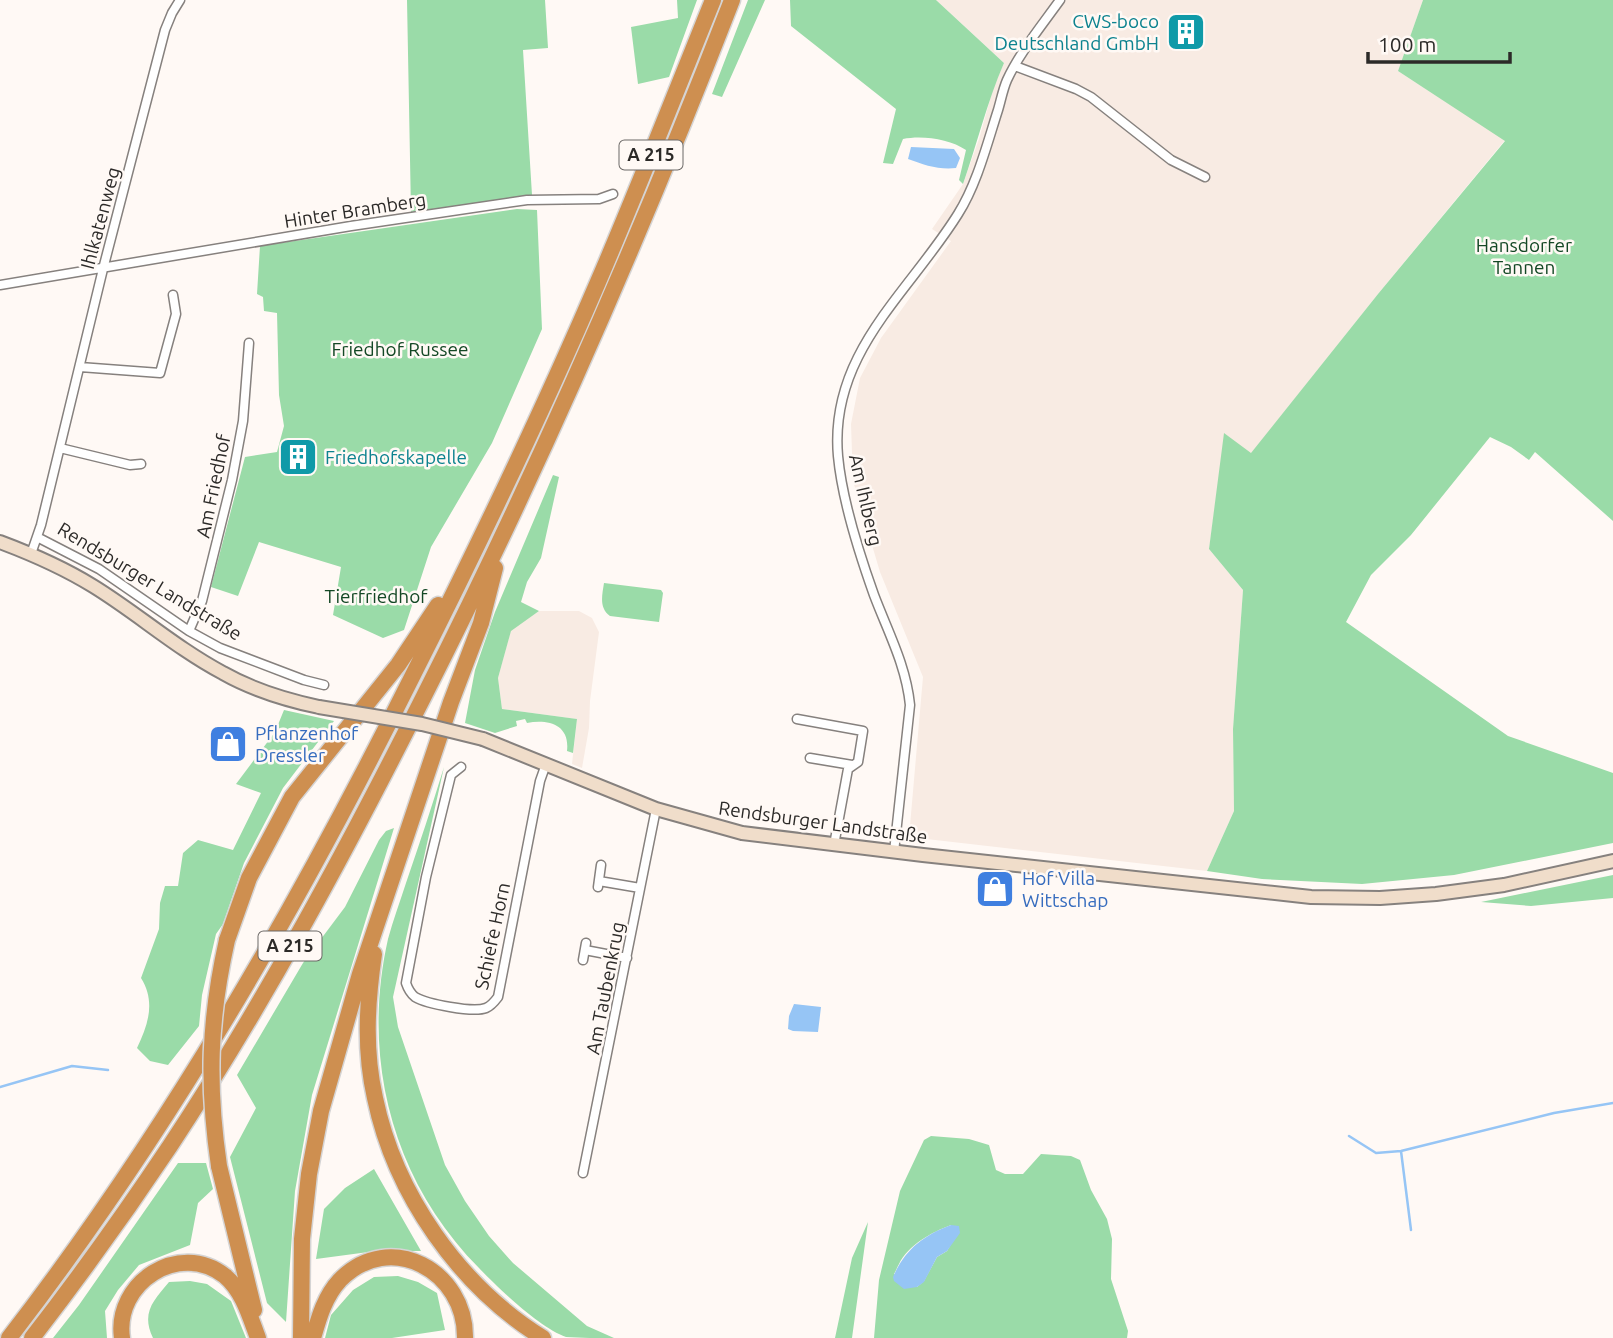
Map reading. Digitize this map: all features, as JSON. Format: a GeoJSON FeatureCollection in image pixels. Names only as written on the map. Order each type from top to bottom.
{"type":"FeatureCollection","features":[{"type":"Feature","properties":{"kind":"highway","name":"A 215"},"geometry":{"type":"LineString","coordinates":[[9,1338],[122,1184],[234,1007],[379,744],[489,523],[599,281],[713,0]]}},
{"type":"Feature","properties":{"kind":"highway","name":"A 215"},"geometry":{"type":"LineString","coordinates":[[32,1338],[88,1264],[171,1145],[311,909],[390,762],[547,443],[615,288],[732,0]]}},
{"type":"Feature","properties":{"kind":"highway"},"geometry":{"type":"LineString","coordinates":[[260,1338],[219,1166],[214,1126],[210,1059],[215,1001],[227,940],[249,878],[292,797],[405,656],[489,523]]}},
{"type":"Feature","properties":{"kind":"highway"},"geometry":{"type":"LineString","coordinates":[[301,1338],[302,1240],[314,1143],[342,1033],[451,702],[481,623],[506,530]]}},
{"type":"Feature","properties":{"kind":"highway"},"geometry":{"type":"LineString","coordinates":[[378,920],[367,1013],[367,1036],[374,1097],[394,1162],[429,1225],[465,1271],[512,1315],[543,1338]]}},
{"type":"Feature","properties":{"kind":"highway"},"geometry":{"type":"LineString","coordinates":[[313,1338],[325,1301],[339,1281],[359,1266],[372,1261],[397,1258],[424,1265],[438,1274],[449,1286],[459,1301],[465,1338]]}},
{"type":"Feature","properties":{"kind":"highway"},"geometry":{"type":"LineString","coordinates":[[122,1338],[123,1314],[133,1290],[149,1274],[160,1269],[198,1264],[218,1271],[233,1284],[260,1338]]}},
{"type":"Feature","properties":{"kind":"street","name":"Ihlkatenweg"},"geometry":{"type":"LineString","coordinates":[[31,554],[165,30],[180,0]]}},
{"type":"Feature","properties":{"kind":"street","name":"Am Ihlberg"},"geometry":{"type":"LineString","coordinates":[[890,851],[910,705],[908,685],[898,650],[874,594],[845,498],[838,453],[839,419],[858,355],[874,327],[958,214],[978,167],[1007,81],[1060,0]]}},
{"type":"Feature","properties":{"kind":"street"},"geometry":{"type":"LineString","coordinates":[[1015,66],[1091,97],[1171,160],[1205,177]]}},
{"type":"Feature","properties":{"kind":"street","name":"Hinter Bramberg"},"geometry":{"type":"LineString","coordinates":[[0,285],[351,226],[527,200],[599,199],[613,194]]}},
{"type":"Feature","properties":{"kind":"street"},"geometry":{"type":"LineString","coordinates":[[79,367],[160,373],[176,314],[173,295]]}},
{"type":"Feature","properties":{"kind":"street","name":"Am Friedhof"},"geometry":{"type":"LineString","coordinates":[[189,631],[202,601],[232,480],[243,421],[249,343]]}},
{"type":"Feature","properties":{"kind":"street"},"geometry":{"type":"LineString","coordinates":[[60,448],[130,465],[141,464]]}},
{"type":"Feature","properties":{"kind":"street","name":"Rendsburger Landstraße"},"geometry":{"type":"LineString","coordinates":[[37,537],[99,569],[189,631],[220,648],[324,685]]}},
{"type":"Feature","properties":{"kind":"street","name":"Rendsburger Landstraße"},"geometry":{"type":"LineString","coordinates":[[0,542],[31,554],[93,586],[175,645],[225,675],[264,692],[319,707],[422,724],[483,740],[656,809],[742,833],[1275,895],[1342,898],[1447,893],[1504,885],[1613,861]]}},
{"type":"Feature","properties":{"kind":"street"},"geometry":{"type":"LineString","coordinates":[[797,719],[863,732],[858,762],[848,768],[834,845]]}},
{"type":"Feature","properties":{"kind":"street"},"geometry":{"type":"LineString","coordinates":[[810,758],[852,765]]}},
{"type":"Feature","properties":{"kind":"street","name":"Schiefe Horn"},"geometry":{"type":"LineString","coordinates":[[461,768],[451,775],[426,877],[406,983],[410,992],[418,998],[459,1008],[479,1009],[489,1007],[498,997],[540,781],[546,764]]}},
{"type":"Feature","properties":{"kind":"street","name":"Am Taubenkrug"},"geometry":{"type":"LineString","coordinates":[[583,1173],[656,809]]}},
{"type":"Feature","properties":{"kind":"street"},"geometry":{"type":"LineString","coordinates":[[601,865],[598,884],[640,888]]}},
{"type":"Feature","properties":{"kind":"street"},"geometry":{"type":"LineString","coordinates":[[583,960],[586,947],[627,958]]}},
{"type":"Feature","properties":{"kind":"shaded area"},"geometry":{"type":"Polygon","coordinates":[[[936,0],[1423,0],[1398,71],[1505,140],[1251,454],[1225,434],[1209,549],[1243,590],[1233,729],[1234,811],[1207,871],[909,837],[923,677],[880,572],[853,481],[851,424],[860,378],[881,338],[951,241],[932,229],[963,184],[1004,63],[936,0]]]}},
{"type":"Feature","properties":{"kind":"shaded area"},"geometry":{"type":"Polygon","coordinates":[[[539,611],[579,611],[592,618],[599,632],[582,768],[572,764],[577,719],[502,709],[498,678],[511,630],[539,611]]]}},
{"type":"Feature","properties":{"kind":"green space"},"geometry":{"type":"Polygon","coordinates":[[[407,0],[545,0],[548,48],[523,50],[532,195],[411,212],[407,0]]]}},
{"type":"Feature","properties":{"kind":"green space"},"geometry":{"type":"Polygon","coordinates":[[[677,0],[697,0],[669,77],[638,84],[631,27],[678,18],[677,0]]]}},
{"type":"Feature","properties":{"kind":"green space"},"geometry":{"type":"Polygon","coordinates":[[[748,0],[765,0],[722,97],[712,94],[748,0]]]}},
{"type":"Feature","properties":{"kind":"green space"},"geometry":{"type":"Polygon","coordinates":[[[790,0],[936,0],[1004,63],[963,184],[959,180],[966,150],[944,141],[919,137],[903,139],[893,164],[883,163],[896,109],[791,26],[790,0]]]}},
{"type":"Feature","properties":{"kind":"green space","name":"Hansdorfer Tannen"},"geometry":{"type":"Polygon","coordinates":[[[1423,0],[1613,0],[1613,521],[1535,452],[1529,460],[1490,437],[1411,535],[1371,575],[1346,622],[1508,736],[1613,773],[1613,843],[1454,875],[1362,884],[1262,879],[1207,871],[1234,811],[1233,729],[1243,590],[1209,549],[1224,433],[1251,453],[1505,141],[1398,71],[1423,0]]]}},
{"type":"Feature","properties":{"kind":"green space","name":"Friedhof Russee"},"geometry":{"type":"Polygon","coordinates":[[[517,209],[537,210],[542,329],[492,443],[431,547],[404,630],[383,638],[333,615],[341,567],[259,542],[238,596],[211,587],[245,457],[277,452],[284,426],[279,395],[277,313],[264,311],[263,297],[257,294],[260,246],[517,209]]]}},
{"type":"Feature","properties":{"kind":"green space"},"geometry":{"type":"Polygon","coordinates":[[[553,475],[559,477],[541,558],[527,582],[521,602],[539,611],[511,631],[498,678],[502,709],[577,719],[573,753],[567,751],[565,735],[550,723],[527,723],[525,719],[516,721],[517,726],[495,733],[465,723],[475,670],[495,612],[553,475]]]}},
{"type":"Feature","properties":{"kind":"green space"},"geometry":{"type":"Polygon","coordinates":[[[604,583],[661,590],[663,593],[659,622],[610,616],[603,605],[604,583]]]}},
{"type":"Feature","properties":{"kind":"green space"},"geometry":{"type":"Polygon","coordinates":[[[284,710],[334,721],[283,788],[244,863],[223,924],[216,934],[202,995],[199,1026],[168,1065],[150,1061],[137,1048],[149,1013],[146,987],[141,978],[159,929],[160,903],[165,886],[178,886],[183,853],[198,840],[233,850],[261,793],[236,784],[275,732],[284,710]]]}},
{"type":"Feature","properties":{"kind":"green space"},"geometry":{"type":"Polygon","coordinates":[[[444,767],[393,997],[398,1027],[445,1165],[489,1236],[513,1263],[587,1326],[614,1338],[566,1337],[556,1332],[520,1307],[479,1268],[449,1233],[424,1196],[405,1157],[391,1115],[382,1072],[379,1028],[381,984],[390,932],[444,767]]]}},
{"type":"Feature","properties":{"kind":"green space"},"geometry":{"type":"Polygon","coordinates":[[[394,828],[312,1095],[295,1191],[286,1322],[267,1303],[230,1157],[256,1108],[237,1075],[303,963],[345,907],[379,840],[386,831],[394,828]]]}},
{"type":"Feature","properties":{"kind":"green space"},"geometry":{"type":"Polygon","coordinates":[[[1613,875],[1613,898],[1531,906],[1481,902],[1613,875]]]}},
{"type":"Feature","properties":{"kind":"green space"},"geometry":{"type":"Polygon","coordinates":[[[931,1136],[969,1139],[989,1145],[996,1170],[1005,1174],[1023,1174],[1041,1154],[1071,1156],[1080,1160],[1091,1190],[1107,1219],[1112,1239],[1111,1279],[1128,1331],[1127,1338],[874,1338],[879,1280],[900,1191],[924,1140],[931,1136]],[[951,1225],[929,1235],[908,1251],[894,1274],[917,1287],[924,1281],[937,1257],[947,1251],[953,1241],[951,1225]]]}},
{"type":"Feature","properties":{"kind":"green space"},"geometry":{"type":"Polygon","coordinates":[[[178,1163],[206,1163],[213,1189],[198,1203],[190,1245],[139,1265],[105,1311],[107,1338],[53,1338],[79,1305],[178,1163]]]}},
{"type":"Feature","properties":{"kind":"green space"},"geometry":{"type":"Polygon","coordinates":[[[374,1169],[421,1251],[376,1251],[316,1259],[324,1209],[345,1188],[374,1169]]]}},
{"type":"Feature","properties":{"kind":"green space"},"geometry":{"type":"Polygon","coordinates":[[[868,1222],[852,1338],[835,1338],[852,1258],[868,1222]]]}},
{"type":"Feature","properties":{"kind":"green space"},"geometry":{"type":"Polygon","coordinates":[[[398,1276],[418,1282],[437,1293],[445,1330],[392,1338],[325,1338],[331,1315],[353,1290],[374,1277],[398,1276]]]}},
{"type":"Feature","properties":{"kind":"green space"},"geometry":{"type":"Polygon","coordinates":[[[190,1281],[207,1284],[231,1301],[246,1338],[153,1338],[148,1321],[154,1301],[169,1282],[190,1281]]]}},
{"type":"Feature","properties":{"kind":"water"},"geometry":{"type":"Polygon","coordinates":[[[911,147],[954,149],[960,158],[956,168],[932,167],[908,159],[911,147]]]}},
{"type":"Feature","properties":{"kind":"water"},"geometry":{"type":"Polygon","coordinates":[[[794,1004],[821,1007],[818,1032],[788,1029],[794,1004]]]}},
{"type":"Feature","properties":{"kind":"water"},"geometry":{"type":"Polygon","coordinates":[[[951,1225],[959,1226],[960,1233],[947,1251],[937,1257],[924,1282],[917,1287],[904,1289],[894,1281],[898,1267],[916,1245],[931,1234],[951,1225]]]}},
{"type":"Feature","properties":{"kind":"waterway"},"geometry":{"type":"LineString","coordinates":[[0,1087],[72,1066],[108,1070]]}},
{"type":"Feature","properties":{"kind":"waterway"},"geometry":{"type":"LineString","coordinates":[[1349,1136],[1376,1153],[1401,1151],[1554,1113],[1613,1103]]}},
{"type":"Feature","properties":{"kind":"waterway"},"geometry":{"type":"LineString","coordinates":[[1401,1151],[1411,1230]]}},
{"type":"Feature","properties":{"kind":"place","name":"CWS-boco Deutschland GmbH"},"geometry":{"type":"Point","coordinates":[1186,32]}},
{"type":"Feature","properties":{"kind":"place","name":"Friedhofskapelle"},"geometry":{"type":"Point","coordinates":[298,457]}},
{"type":"Feature","properties":{"kind":"place","name":"Pflanzenhof Dressler"},"geometry":{"type":"Point","coordinates":[228,744]}},
{"type":"Feature","properties":{"kind":"place","name":"Hof Villa Wittschap"},"geometry":{"type":"Point","coordinates":[995,889]}},
{"type":"Feature","properties":{"kind":"park label","name":"Tierfriedhof"},"geometry":{"type":"Point","coordinates":[376,596]}}]}
